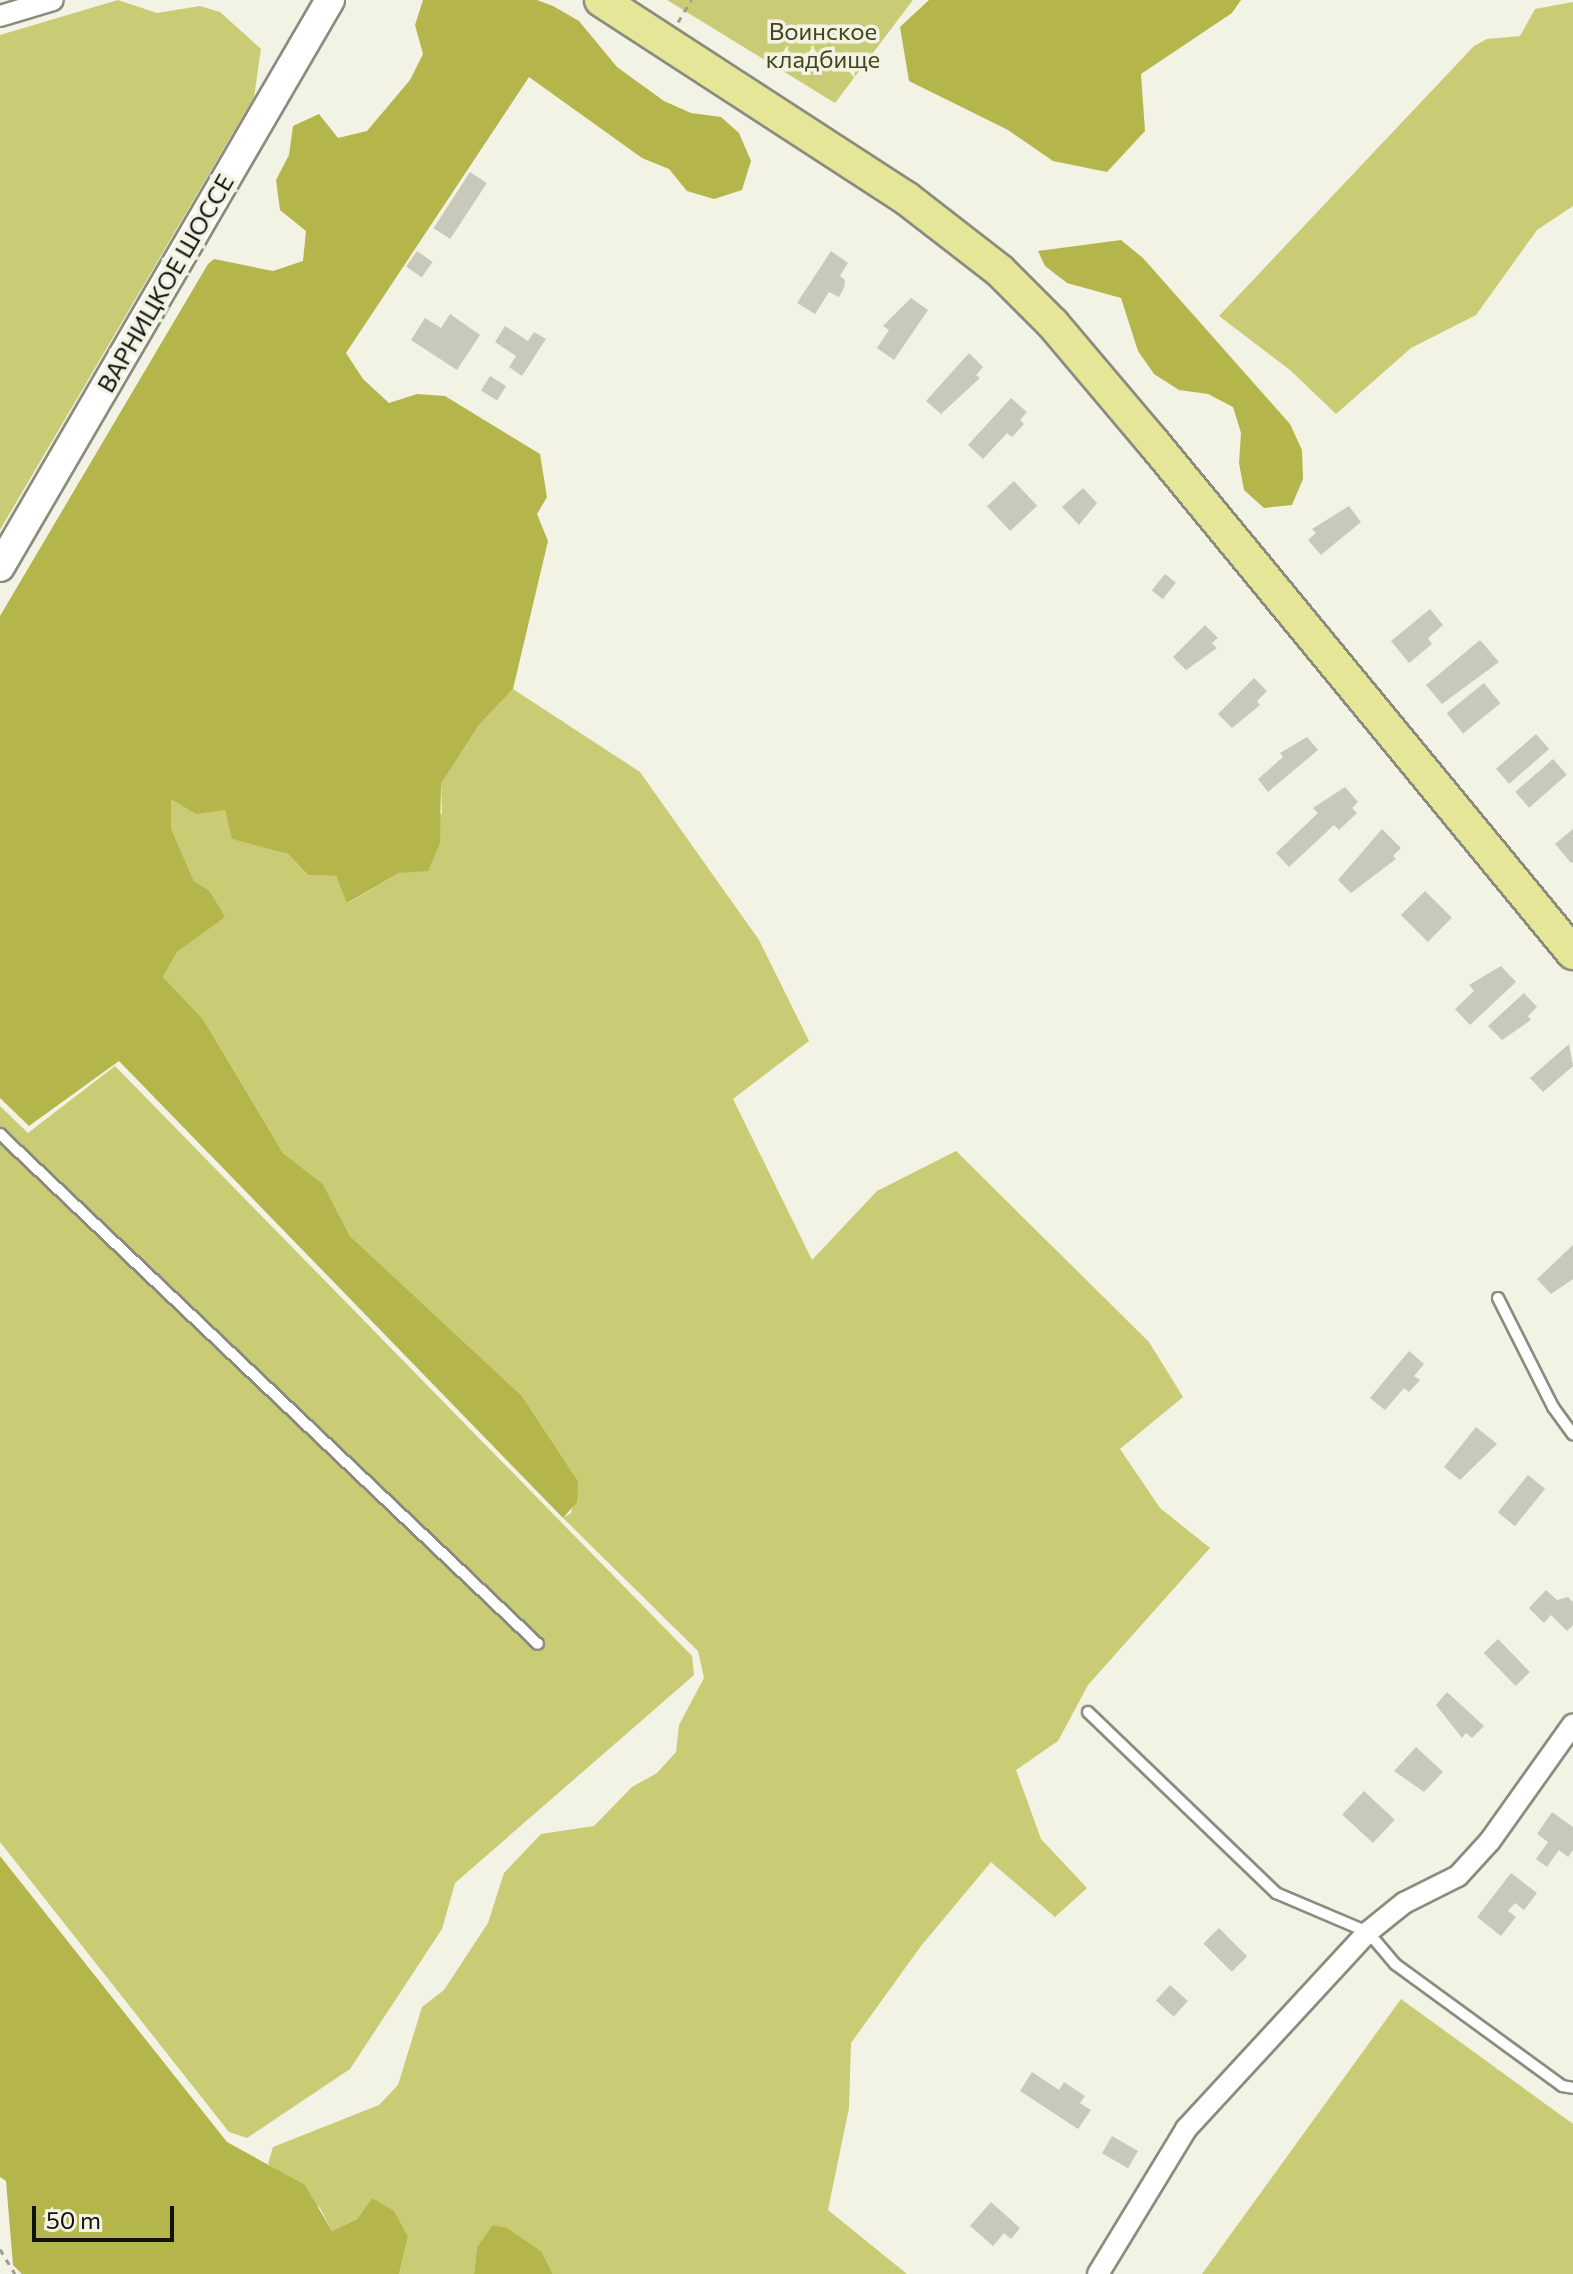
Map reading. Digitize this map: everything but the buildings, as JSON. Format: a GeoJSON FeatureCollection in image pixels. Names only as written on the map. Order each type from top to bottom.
{"type":"FeatureCollection","features":[{"type":"Feature","properties":{"kind":"main road"},"geometry":{"type":"LineString","coordinates":[[601,0],[906,198],[1000,271],[1053,324],[1152,441],[1573,953]]}},
{"type":"Feature","properties":{"kind":"street"},"geometry":{"type":"LineString","coordinates":[[0,16],[53,0]]}},
{"type":"Feature","properties":{"kind":"street","name":"ВАРНИЦКОЕ ШОССЕ"},"geometry":{"type":"LineString","coordinates":[[0,567],[330,0]]}},
{"type":"Feature","properties":{"kind":"street"},"geometry":{"type":"LineString","coordinates":[[1098,2274],[1186,2129],[1368,1932],[1404,1903],[1458,1876],[1490,1841],[1573,1724]]}},
{"type":"Feature","properties":{"kind":"lane"},"geometry":{"type":"LineString","coordinates":[[0,1134],[538,1644]]}},
{"type":"Feature","properties":{"kind":"lane"},"geometry":{"type":"LineString","coordinates":[[1498,1298],[1553,1407],[1573,1435]]}},
{"type":"Feature","properties":{"kind":"lane"},"geometry":{"type":"LineString","coordinates":[[1088,1712],[1276,1893],[1368,1932],[1395,1964],[1562,2086],[1573,2088]]}},
{"type":"Feature","properties":{"kind":"path"},"geometry":{"type":"LineString","coordinates":[[0,2249],[15,2274]]}},
{"type":"Feature","properties":{"kind":"green space"},"geometry":{"type":"Polygon","coordinates":[[[118,0],[157,13],[200,6],[220,12],[261,49],[254,97],[0,530],[0,35],[118,0]]]}},
{"type":"Feature","properties":{"kind":"green space","name":"Воинское кладбище"},"geometry":{"type":"Polygon","coordinates":[[[667,0],[913,0],[835,103],[667,0]]]}},
{"type":"Feature","properties":{"kind":"green space"},"geometry":{"type":"Polygon","coordinates":[[[1573,2],[1573,206],[1537,230],[1476,315],[1411,348],[1336,414],[1290,370],[1219,316],[1474,46],[1487,39],[1520,36],[1535,9],[1573,2]]]}},
{"type":"Feature","properties":{"kind":"green space"},"geometry":{"type":"Polygon","coordinates":[[[513,689],[640,772],[759,940],[809,1041],[733,1099],[812,1260],[877,1191],[956,1151],[1149,1342],[1183,1397],[1120,1449],[1160,1508],[1210,1548],[1088,1685],[1058,1741],[1016,1770],[1041,1839],[1087,1888],[1055,1917],[991,1862],[921,1946],[851,2043],[849,2108],[828,2210],[907,2274],[553,2274],[542,2252],[494,2225],[477,2247],[474,2274],[399,2274],[408,2237],[372,2198],[357,2219],[332,2231],[320,2208],[268,2164],[273,2147],[379,2105],[398,2085],[422,2007],[444,1990],[488,1923],[504,1873],[541,1834],[594,1826],[632,1787],[657,1773],[676,1752],[679,1725],[704,1678],[698,1651],[563,1518],[571,1513],[578,1481],[522,1396],[350,1236],[323,1184],[283,1153],[203,1019],[163,977],[177,952],[224,917],[209,890],[194,881],[171,828],[171,798],[225,810],[233,839],[288,854],[308,875],[336,876],[348,903],[399,873],[442,813],[441,784],[479,725],[513,689]]]}},
{"type":"Feature","properties":{"kind":"green space"},"geometry":{"type":"Polygon","coordinates":[[[115,1066],[692,1656],[694,1675],[455,1883],[442,1929],[350,2069],[247,2138],[229,2132],[0,1842],[0,1106],[28,1133],[115,1066]]]}},
{"type":"Feature","properties":{"kind":"green space"},"geometry":{"type":"Polygon","coordinates":[[[1401,1999],[1573,2124],[1573,2274],[1202,2274],[1401,1999]]]}},
{"type":"Feature","properties":{"kind":"shaded area"},"geometry":{"type":"Polygon","coordinates":[[[423,0],[537,0],[553,6],[579,21],[617,67],[664,101],[691,113],[721,117],[739,133],[751,161],[742,190],[714,199],[687,191],[669,169],[642,158],[529,77],[346,353],[363,379],[389,403],[417,394],[445,396],[540,454],[547,497],[537,514],[548,541],[513,689],[479,725],[441,784],[440,843],[428,871],[399,873],[347,903],[336,876],[308,875],[288,854],[232,839],[225,810],[196,814],[171,799],[171,828],[194,881],[209,890],[225,917],[177,952],[163,977],[203,1019],[283,1153],[323,1184],[350,1236],[522,1396],[578,1481],[577,1502],[563,1518],[119,1061],[29,1126],[0,1098],[0,616],[208,264],[214,259],[273,271],[303,261],[306,231],[280,210],[276,180],[289,155],[293,126],[319,114],[338,138],[367,131],[410,80],[423,54],[415,25],[423,0]]]}},
{"type":"Feature","properties":{"kind":"shaded area"},"geometry":{"type":"Polygon","coordinates":[[[929,0],[1241,0],[1232,13],[1141,74],[1145,131],[1107,172],[1053,161],[1008,130],[909,81],[900,27],[929,0]]]}},
{"type":"Feature","properties":{"kind":"shaded area"},"geometry":{"type":"Polygon","coordinates":[[[1121,240],[1143,258],[1290,424],[1302,450],[1303,479],[1292,505],[1264,508],[1244,490],[1239,463],[1241,433],[1233,407],[1208,394],[1179,390],[1154,374],[1138,351],[1121,298],[1067,283],[1045,266],[1038,251],[1121,240]]]}},
{"type":"Feature","properties":{"kind":"shaded area"},"geometry":{"type":"Polygon","coordinates":[[[0,1856],[227,2142],[305,2185],[332,2231],[357,2219],[372,2198],[394,2211],[408,2237],[399,2274],[22,2274],[13,2265],[6,2181],[0,2177],[0,1856]]]}},
{"type":"Feature","properties":{"kind":"shaded area"},"geometry":{"type":"Polygon","coordinates":[[[493,2225],[507,2228],[542,2252],[553,2274],[474,2274],[477,2247],[493,2225]]]}}]}
